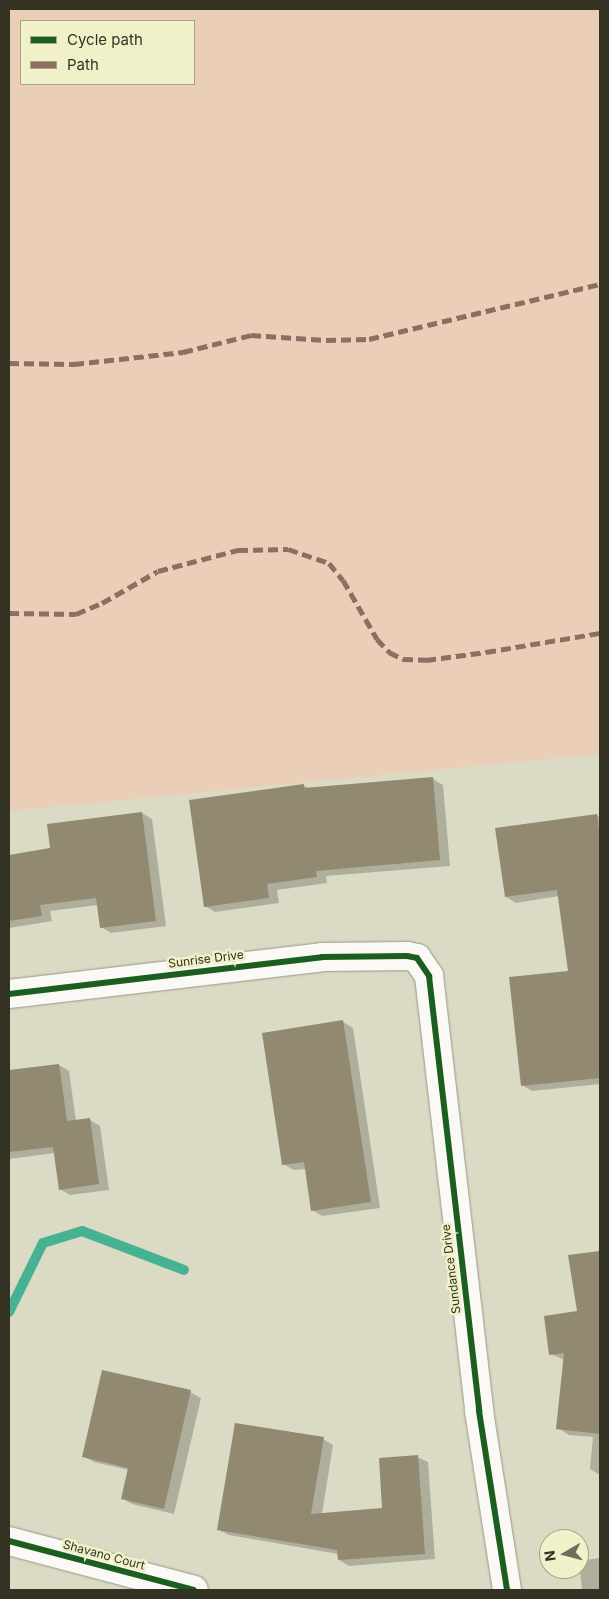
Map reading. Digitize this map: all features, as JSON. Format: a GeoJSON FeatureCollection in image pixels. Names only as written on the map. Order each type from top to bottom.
{"type":"FeatureCollection","features":[{"type":"Feature","properties":{"kind":"street","name":"Sunrise Drive"},"geometry":{"type":"LineString","coordinates":[[9,994],[322,957],[407,956]]}},
{"type":"Feature","properties":{"kind":"street","name":"Sundance Drive"},"geometry":{"type":"LineString","coordinates":[[407,956],[417,958],[429,976],[479,1411],[507,1590]]}},
{"type":"Feature","properties":{"kind":"street","name":"Shavano Court"},"geometry":{"type":"LineString","coordinates":[[9,1541],[194,1590]]}},
{"type":"Feature","properties":{"kind":"shaded area"},"geometry":{"type":"Polygon","coordinates":[[[9,9],[600,9],[600,754],[9,811],[9,9]]]}},
{"type":"Feature","properties":{"kind":"building"},"geometry":{"type":"Polygon","coordinates":[[[433,777],[440,860],[316,871],[317,877],[267,884],[269,898],[204,907],[189,800],[304,784],[304,788],[433,777]]]}},
{"type":"Feature","properties":{"kind":"building"},"geometry":{"type":"Polygon","coordinates":[[[142,812],[156,921],[100,928],[96,898],[40,905],[42,916],[9,921],[9,855],[50,848],[47,824],[142,812]]]}},
{"type":"Feature","properties":{"kind":"building"},"geometry":{"type":"Polygon","coordinates":[[[597,814],[600,837],[600,1078],[521,1086],[509,977],[568,971],[557,890],[505,897],[495,828],[597,814]]]}},
{"type":"Feature","properties":{"kind":"building"},"geometry":{"type":"Polygon","coordinates":[[[343,1020],[371,1202],[311,1211],[304,1162],[282,1165],[262,1033],[343,1020]]]}},
{"type":"Feature","properties":{"kind":"building"},"geometry":{"type":"Polygon","coordinates":[[[59,1064],[67,1121],[90,1118],[99,1184],[59,1190],[53,1147],[9,1152],[9,1070],[59,1064]]]}},
{"type":"Feature","properties":{"kind":"building"},"geometry":{"type":"Polygon","coordinates":[[[600,1251],[600,1434],[556,1429],[564,1353],[549,1355],[544,1316],[577,1311],[568,1255],[600,1251]]]}},
{"type":"Feature","properties":{"kind":"building"},"geometry":{"type":"Polygon","coordinates":[[[102,1370],[191,1390],[164,1509],[121,1499],[128,1468],[82,1457],[102,1370]]]}},
{"type":"Feature","properties":{"kind":"building"},"geometry":{"type":"Polygon","coordinates":[[[235,1423],[324,1437],[311,1514],[382,1508],[379,1458],[418,1455],[425,1554],[338,1560],[337,1550],[217,1530],[235,1423]]]}},
{"type":"Feature","properties":{"kind":"waterway"},"geometry":{"type":"LineString","coordinates":[[9,1312],[43,1243],[82,1231],[184,1270]]}},
{"type":"Feature","properties":{"kind":"marked path"},"geometry":{"type":"LineString","coordinates":[[9,363],[74,364],[183,352],[251,335],[326,340],[369,339],[600,284]]}},
{"type":"Feature","properties":{"kind":"marked path"},"geometry":{"type":"LineString","coordinates":[[9,613],[76,614],[102,603],[158,571],[238,550],[288,549],[329,563],[343,580],[377,639],[389,652],[403,659],[426,660],[600,633]]}},
{"type":"Feature","properties":{"kind":"cycle path"},"geometry":{"type":"LineString","coordinates":[[9,994],[322,957],[407,956],[417,958],[429,976],[479,1411],[507,1590]]}},
{"type":"Feature","properties":{"kind":"cycle path"},"geometry":{"type":"LineString","coordinates":[[9,1541],[194,1590]]}}]}
